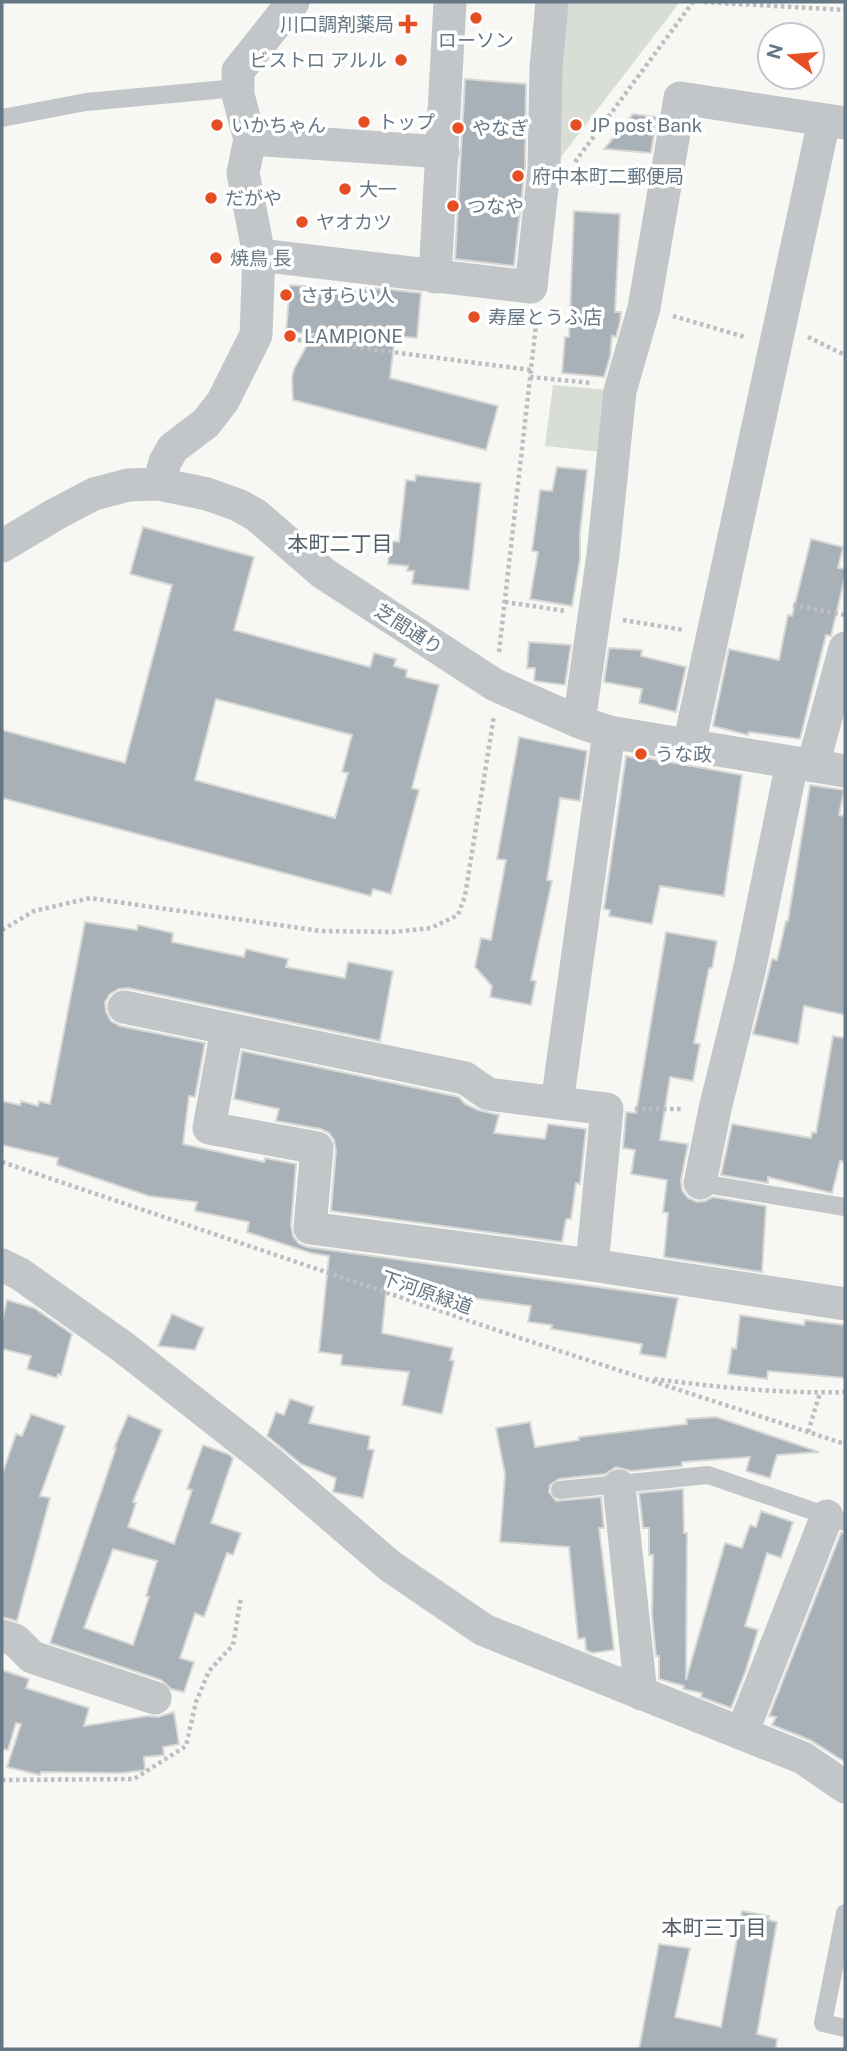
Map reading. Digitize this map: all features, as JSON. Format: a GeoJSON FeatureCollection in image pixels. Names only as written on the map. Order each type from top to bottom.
{"type":"FeatureCollection","features":[{"type":"Feature","properties":{"kind":"street"},"geometry":{"type":"LineString","coordinates":[[159,484],[165,462],[173,448],[206,423],[223,401],[256,335],[259,255],[243,173],[250,139],[237,88],[238,71],[293,2]]}},
{"type":"Feature","properties":{"kind":"street"},"geometry":{"type":"LineString","coordinates":[[435,277],[450,2]]}},
{"type":"Feature","properties":{"kind":"street"},"geometry":{"type":"LineString","coordinates":[[259,255],[531,287],[544,169],[546,68],[552,2]]}},
{"type":"Feature","properties":{"kind":"street"},"geometry":{"type":"LineString","coordinates":[[557,1103],[594,727],[603,555],[622,385],[644,308],[680,98],[835,122],[689,745]]}},
{"type":"Feature","properties":{"kind":"street"},"geometry":{"type":"LineString","coordinates":[[250,139],[443,152]]}},
{"type":"Feature","properties":{"kind":"street","name":"芝間通り"},"geometry":{"type":"LineString","coordinates":[[2,545],[94,494],[128,485],[159,484],[207,494],[238,505],[256,515],[323,573],[495,685],[594,727],[845,771]]}},
{"type":"Feature","properties":{"kind":"street"},"geometry":{"type":"LineString","coordinates":[[700,1183],[715,1109],[803,764],[845,648]]}},
{"type":"Feature","properties":{"kind":"street"},"geometry":{"type":"LineString","coordinates":[[124,1007],[465,1078],[488,1094],[607,1109],[592,1265]]}},
{"type":"Feature","properties":{"kind":"street"},"geometry":{"type":"LineString","coordinates":[[227,1029],[209,1128],[317,1148],[310,1228],[592,1265],[845,1304]]}},
{"type":"Feature","properties":{"kind":"street"},"geometry":{"type":"LineString","coordinates":[[2,1265],[20,1274],[123,1346],[268,1461],[390,1566],[484,1630],[803,1758],[845,1787]]}},
{"type":"Feature","properties":{"kind":"street"},"geometry":{"type":"LineString","coordinates":[[620,1486],[641,1694]]}},
{"type":"Feature","properties":{"kind":"street"},"geometry":{"type":"LineString","coordinates":[[742,1733],[836,1519]]}},
{"type":"Feature","properties":{"kind":"street"},"geometry":{"type":"LineString","coordinates":[[2,1636],[15,1640],[32,1657],[155,1698]]}},
{"type":"Feature","properties":{"kind":"lane"},"geometry":{"type":"LineString","coordinates":[[2,118],[86,102],[237,88]]}},
{"type":"Feature","properties":{"kind":"lane"},"geometry":{"type":"LineString","coordinates":[[700,1183],[845,1208]]}},
{"type":"Feature","properties":{"kind":"lane"},"geometry":{"type":"LineString","coordinates":[[560,1490],[708,1475],[836,1519]]}},
{"type":"Feature","properties":{"kind":"lane"},"geometry":{"type":"LineString","coordinates":[[845,1913],[823,2022],[845,2028]]}},
{"type":"Feature","properties":{"kind":"path"},"geometry":{"type":"LineString","coordinates":[[568,171],[693,2]]}},
{"type":"Feature","properties":{"kind":"path"},"geometry":{"type":"LineString","coordinates":[[704,2],[845,10]]}},
{"type":"Feature","properties":{"kind":"path"},"geometry":{"type":"LineString","coordinates":[[2,930],[34,911],[90,898],[320,931],[393,932],[431,928],[458,915],[465,896],[495,713],[495,685],[537,312],[544,308]]}},
{"type":"Feature","properties":{"kind":"path"},"geometry":{"type":"LineString","coordinates":[[256,335],[531,370]]}},
{"type":"Feature","properties":{"kind":"path"},"geometry":{"type":"LineString","coordinates":[[530,377],[622,385]]}},
{"type":"Feature","properties":{"kind":"path"},"geometry":{"type":"LineString","coordinates":[[793,604],[845,615]]}},
{"type":"Feature","properties":{"kind":"path"},"geometry":{"type":"LineString","coordinates":[[607,1109],[715,1109]]}},
{"type":"Feature","properties":{"kind":"path","name":"下河原緑道"},"geometry":{"type":"LineString","coordinates":[[2,1163],[510,1335],[845,1444]]}},
{"type":"Feature","properties":{"kind":"path"},"geometry":{"type":"LineString","coordinates":[[642,1377],[697,1384],[845,1392]]}},
{"type":"Feature","properties":{"kind":"path"},"geometry":{"type":"LineString","coordinates":[[808,1432],[820,1392]]}},
{"type":"Feature","properties":{"kind":"shaded area"},"geometry":{"type":"Polygon","coordinates":[[[563,2],[680,2],[554,166],[563,2]]]}},
{"type":"Feature","properties":{"kind":"shaded area"},"geometry":{"type":"Polygon","coordinates":[[[553,385],[609,390],[602,452],[545,446],[553,385]]]}},
{"type":"Feature","properties":{"kind":"building"},"geometry":{"type":"Polygon","coordinates":[[[465,79],[526,84],[525,168],[514,266],[455,259],[465,79]]]}},
{"type":"Feature","properties":{"kind":"building"},"geometry":{"type":"Polygon","coordinates":[[[633,114],[657,117],[651,153],[604,149],[633,114]]]}},
{"type":"Feature","properties":{"kind":"building"},"geometry":{"type":"Polygon","coordinates":[[[574,211],[620,214],[615,312],[621,312],[616,337],[612,336],[604,377],[562,373],[565,337],[569,337],[574,211]]]}},
{"type":"Feature","properties":{"kind":"building"},"geometry":{"type":"Polygon","coordinates":[[[290,285],[421,293],[417,338],[395,336],[390,378],[498,406],[486,450],[293,400],[294,369],[313,334],[286,332],[290,285]]]}},
{"type":"Feature","properties":{"kind":"building"},"geometry":{"type":"Polygon","coordinates":[[[557,467],[587,470],[580,559],[572,606],[530,599],[538,552],[532,551],[540,490],[552,491],[557,467]]]}},
{"type":"Feature","properties":{"kind":"building"},"geometry":{"type":"Polygon","coordinates":[[[416,475],[481,483],[469,590],[412,584],[414,571],[407,571],[408,566],[388,564],[390,541],[399,542],[406,480],[415,481],[416,475]]]}},
{"type":"Feature","properties":{"kind":"building"},"geometry":{"type":"Polygon","coordinates":[[[143,527],[254,557],[234,630],[370,667],[374,653],[396,659],[394,666],[407,670],[406,677],[439,685],[412,788],[419,790],[391,894],[373,889],[371,896],[2,798],[2,730],[125,763],[172,585],[130,574],[143,527]],[[216,699],[195,780],[335,818],[348,773],[342,772],[352,735],[216,699]]]}},
{"type":"Feature","properties":{"kind":"building"},"geometry":{"type":"Polygon","coordinates":[[[811,539],[843,547],[838,568],[845,569],[845,576],[831,636],[826,635],[800,739],[749,732],[748,735],[713,726],[729,649],[779,660],[788,615],[792,616],[811,539]]]}},
{"type":"Feature","properties":{"kind":"building"},"geometry":{"type":"Polygon","coordinates":[[[529,642],[571,645],[565,685],[534,681],[535,668],[527,668],[529,642]]]}},
{"type":"Feature","properties":{"kind":"building"},"geometry":{"type":"Polygon","coordinates":[[[609,648],[642,650],[641,656],[686,667],[676,712],[639,703],[642,689],[604,682],[609,648]]]}},
{"type":"Feature","properties":{"kind":"building"},"geometry":{"type":"Polygon","coordinates":[[[519,737],[587,751],[580,801],[560,798],[547,880],[552,881],[531,980],[536,981],[531,1005],[490,997],[492,986],[475,967],[481,938],[491,940],[506,860],[497,859],[519,737]]]}},
{"type":"Feature","properties":{"kind":"building"},"geometry":{"type":"Polygon","coordinates":[[[626,756],[742,775],[724,896],[660,886],[652,924],[609,916],[610,910],[604,909],[626,756]]]}},
{"type":"Feature","properties":{"kind":"building"},"geometry":{"type":"Polygon","coordinates":[[[810,785],[844,790],[839,815],[845,816],[845,1015],[804,1006],[798,1044],[753,1034],[772,959],[777,960],[788,921],[810,785]]]}},
{"type":"Feature","properties":{"kind":"building"},"geometry":{"type":"Polygon","coordinates":[[[85,922],[137,930],[138,925],[173,933],[172,942],[244,957],[246,949],[288,959],[286,967],[345,978],[348,962],[393,971],[380,1041],[128,988],[110,994],[105,1002],[106,1012],[111,1021],[120,1026],[205,1043],[195,1097],[189,1096],[183,1144],[264,1162],[265,1158],[296,1164],[291,1226],[293,1236],[299,1244],[678,1298],[666,1358],[640,1354],[642,1344],[551,1329],[552,1325],[528,1322],[531,1306],[387,1284],[382,1333],[453,1348],[450,1360],[454,1361],[442,1414],[402,1405],[409,1372],[341,1365],[342,1355],[319,1352],[329,1256],[311,1253],[247,1232],[249,1222],[195,1211],[197,1202],[149,1196],[57,1165],[58,1158],[2,1145],[2,1101],[20,1105],[21,1101],[38,1106],[39,1101],[50,1104],[85,922]]]}},
{"type":"Feature","properties":{"kind":"building"},"geometry":{"type":"Polygon","coordinates":[[[666,932],[717,941],[694,1043],[700,1044],[693,1081],[670,1077],[660,1140],[688,1144],[681,1180],[682,1190],[688,1198],[697,1202],[713,1197],[766,1206],[762,1272],[664,1257],[668,1213],[663,1212],[667,1180],[631,1174],[635,1150],[623,1148],[626,1112],[636,1113],[666,932]]]}},
{"type":"Feature","properties":{"kind":"building"},"geometry":{"type":"Polygon","coordinates":[[[833,1036],[845,1038],[845,1162],[840,1161],[832,1193],[768,1177],[768,1183],[721,1175],[732,1124],[811,1138],[812,1132],[816,1133],[833,1036]]]}},
{"type":"Feature","properties":{"kind":"building"},"geometry":{"type":"Polygon","coordinates":[[[242,1051],[459,1097],[465,1104],[478,1110],[499,1115],[494,1133],[545,1139],[548,1124],[586,1129],[580,1184],[576,1183],[571,1219],[566,1219],[562,1242],[331,1211],[336,1150],[334,1140],[329,1133],[321,1129],[276,1121],[279,1109],[234,1099],[242,1051]]]}},
{"type":"Feature","properties":{"kind":"building"},"geometry":{"type":"Polygon","coordinates":[[[7,1300],[34,1308],[72,1334],[61,1375],[58,1374],[57,1378],[27,1369],[31,1356],[2,1349],[2,1322],[7,1300]]]}},
{"type":"Feature","properties":{"kind":"building"},"geometry":{"type":"Polygon","coordinates":[[[172,1314],[204,1328],[195,1350],[158,1346],[172,1314]]]}},
{"type":"Feature","properties":{"kind":"building"},"geometry":{"type":"Polygon","coordinates":[[[740,1315],[804,1325],[805,1320],[845,1325],[845,1378],[768,1371],[767,1379],[728,1374],[732,1348],[736,1349],[740,1315]]]}},
{"type":"Feature","properties":{"kind":"building"},"geometry":{"type":"Polygon","coordinates":[[[290,1399],[314,1407],[309,1423],[370,1436],[368,1449],[374,1450],[363,1498],[333,1492],[336,1478],[301,1464],[267,1436],[276,1412],[284,1415],[290,1399]]]}},
{"type":"Feature","properties":{"kind":"building"},"geometry":{"type":"Polygon","coordinates":[[[31,1414],[65,1426],[40,1496],[50,1498],[17,1621],[2,1617],[2,1475],[16,1434],[22,1436],[31,1414]]]}},
{"type":"Feature","properties":{"kind":"building"},"geometry":{"type":"Polygon","coordinates":[[[128,1415],[162,1430],[133,1502],[136,1503],[128,1527],[174,1544],[192,1490],[187,1489],[203,1445],[233,1458],[211,1523],[241,1533],[233,1555],[227,1553],[204,1617],[195,1613],[180,1658],[194,1662],[184,1692],[171,1689],[161,1680],[50,1643],[114,1448],[128,1415]],[[113,1549],[84,1628],[133,1645],[149,1597],[146,1596],[157,1561],[113,1549]]]}},
{"type":"Feature","properties":{"kind":"building"},"geometry":{"type":"Polygon","coordinates":[[[716,1417],[819,1452],[777,1455],[770,1478],[746,1471],[750,1457],[682,1462],[682,1466],[631,1471],[616,1467],[605,1474],[559,1479],[550,1485],[549,1492],[556,1501],[601,1497],[604,1528],[599,1528],[614,1650],[592,1653],[586,1650],[585,1638],[578,1639],[569,1547],[500,1542],[505,1474],[496,1428],[530,1422],[535,1447],[579,1440],[579,1437],[687,1424],[686,1419],[716,1417]]]}},
{"type":"Feature","properties":{"kind":"building"},"geometry":{"type":"Polygon","coordinates":[[[683,1489],[684,1533],[687,1533],[686,1680],[725,1543],[742,1548],[750,1525],[756,1527],[761,1511],[793,1522],[781,1558],[767,1553],[745,1626],[758,1630],[731,1708],[701,1697],[702,1693],[659,1679],[659,1656],[656,1656],[652,1615],[653,1555],[649,1555],[649,1528],[643,1528],[639,1493],[683,1489]]]}},
{"type":"Feature","properties":{"kind":"building"},"geometry":{"type":"Polygon","coordinates":[[[841,1533],[845,1533],[845,1762],[810,1740],[772,1725],[776,1717],[769,1716],[841,1533]]]}},
{"type":"Feature","properties":{"kind":"building"},"geometry":{"type":"Polygon","coordinates":[[[2,1670],[29,1679],[26,1688],[89,1708],[84,1726],[147,1716],[158,1717],[174,1712],[179,1744],[163,1747],[164,1755],[144,1757],[145,1770],[122,1773],[41,1772],[40,1775],[7,1767],[21,1724],[16,1723],[8,1750],[2,1749],[2,1670]]]}},
{"type":"Feature","properties":{"kind":"building"},"geometry":{"type":"Polygon","coordinates":[[[742,1911],[769,1916],[768,1920],[777,1922],[757,2034],[777,2039],[776,2049],[639,2049],[659,1944],[690,1948],[675,2017],[721,2027],[742,1911]]]}},
{"type":"Feature","properties":{"kind":"place","name":"ローソン"},"geometry":{"type":"Point","coordinates":[476,18]}},
{"type":"Feature","properties":{"kind":"place","name":"川口調剤薬局"},"geometry":{"type":"Point","coordinates":[408,24]}},
{"type":"Feature","properties":{"kind":"place","name":"ビストロ アルル"},"geometry":{"type":"Point","coordinates":[401,60]}},
{"type":"Feature","properties":{"kind":"place","name":"トップ"},"geometry":{"type":"Point","coordinates":[364,122]}},
{"type":"Feature","properties":{"kind":"place","name":"いかちゃん"},"geometry":{"type":"Point","coordinates":[217,125]}},
{"type":"Feature","properties":{"kind":"place","name":"JP post Bank"},"geometry":{"type":"Point","coordinates":[576,125]}},
{"type":"Feature","properties":{"kind":"place","name":"やなぎ"},"geometry":{"type":"Point","coordinates":[458,128]}},
{"type":"Feature","properties":{"kind":"place","name":"府中本町二郵便局"},"geometry":{"type":"Point","coordinates":[518,176]}},
{"type":"Feature","properties":{"kind":"place","name":"大一"},"geometry":{"type":"Point","coordinates":[345,189]}},
{"type":"Feature","properties":{"kind":"place","name":"だがや"},"geometry":{"type":"Point","coordinates":[211,198]}},
{"type":"Feature","properties":{"kind":"place","name":"つなや"},"geometry":{"type":"Point","coordinates":[453,206]}},
{"type":"Feature","properties":{"kind":"place","name":"ヤオカツ"},"geometry":{"type":"Point","coordinates":[302,222]}},
{"type":"Feature","properties":{"kind":"place","name":"焼鳥 長"},"geometry":{"type":"Point","coordinates":[216,258]}},
{"type":"Feature","properties":{"kind":"place","name":"さすらい人"},"geometry":{"type":"Point","coordinates":[286,295]}},
{"type":"Feature","properties":{"kind":"place","name":"寿屋とうふ店"},"geometry":{"type":"Point","coordinates":[474,317]}},
{"type":"Feature","properties":{"kind":"place","name":"LAMPIONE"},"geometry":{"type":"Point","coordinates":[290,336]}},
{"type":"Feature","properties":{"kind":"place","name":"うな政"},"geometry":{"type":"Point","coordinates":[641,754]}},
{"type":"Feature","properties":{"kind":"district","name":"本町二丁目"},"geometry":{"type":"Point","coordinates":[340,544]}},
{"type":"Feature","properties":{"kind":"district","name":"本町三丁目"},"geometry":{"type":"Point","coordinates":[714,1928]}}]}
